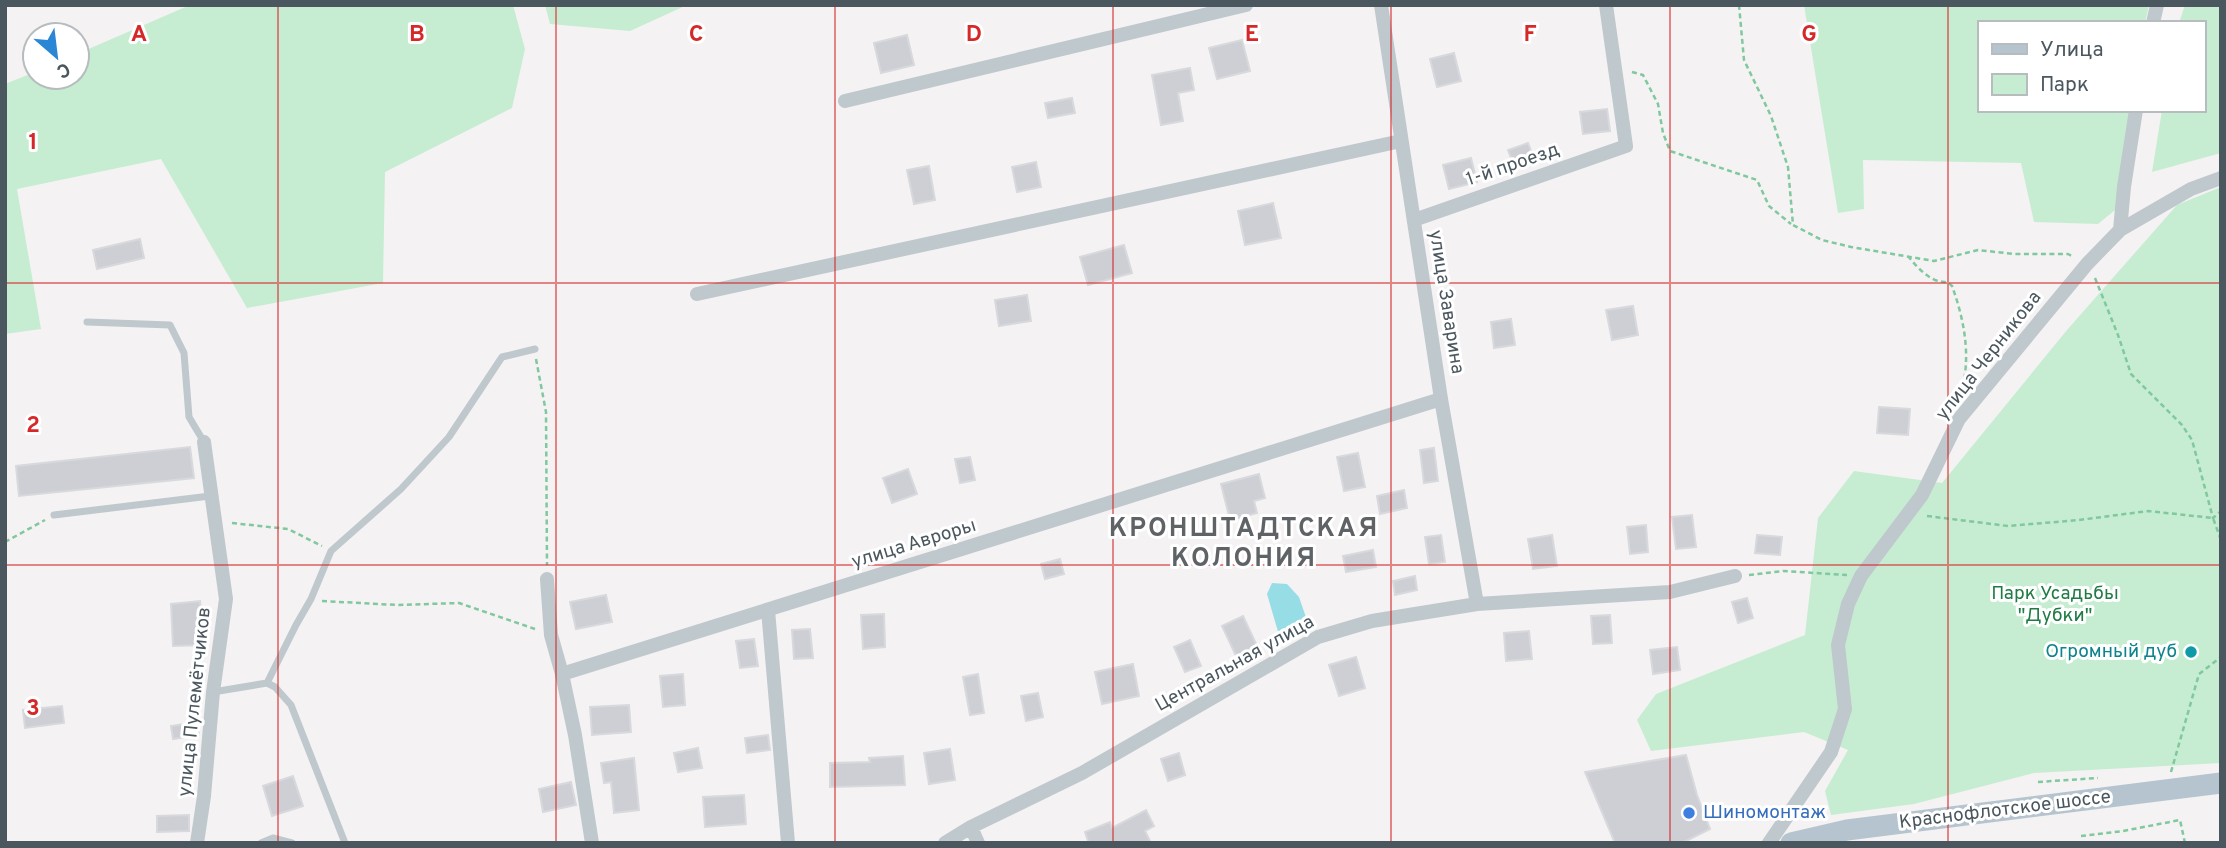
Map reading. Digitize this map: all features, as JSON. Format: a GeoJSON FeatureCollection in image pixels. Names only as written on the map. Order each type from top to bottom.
{"type":"FeatureCollection","features":[{"type":"Feature","properties":{"kind":"main road","name":"Краснофлотское шоссе"},"geometry":{"type":"LineString","coordinates":[[1791,843],[1847,830],[2221,783]]}},
{"type":"Feature","properties":{"kind":"street"},"geometry":{"type":"LineString","coordinates":[[845,101],[1246,5]]}},
{"type":"Feature","properties":{"kind":"street","name":"улица Заварина"},"geometry":{"type":"LineString","coordinates":[[1381,5],[1441,399],[1477,604]]}},
{"type":"Feature","properties":{"kind":"street"},"geometry":{"type":"LineString","coordinates":[[1605,5],[1615,70]]}},
{"type":"Feature","properties":{"kind":"street","name":"1-й проезд"},"geometry":{"type":"LineString","coordinates":[[1414,220],[1626,146],[1615,70]]}},
{"type":"Feature","properties":{"kind":"street"},"geometry":{"type":"LineString","coordinates":[[2120,230],[2136,112]]}},
{"type":"Feature","properties":{"kind":"street"},"geometry":{"type":"LineString","coordinates":[[697,294],[1401,141]]}},
{"type":"Feature","properties":{"kind":"street","name":"улица Черникова"},"geometry":{"type":"LineString","coordinates":[[1769,843],[1831,752],[1845,709],[1839,645],[1848,604],[1861,576],[1922,495],[1959,419],[2087,264],[2120,230],[2191,189],[2221,178]]}},
{"type":"Feature","properties":{"kind":"street","name":"улица Авроры"},"geometry":{"type":"LineString","coordinates":[[562,674],[1441,399]]}},
{"type":"Feature","properties":{"kind":"street","name":"улица Пулемётчиков"},"geometry":{"type":"LineString","coordinates":[[197,843],[226,599],[204,442]]}},
{"type":"Feature","properties":{"kind":"street","name":"Центральная улица"},"geometry":{"type":"LineString","coordinates":[[945,843],[971,827],[1082,773],[1318,637],[1372,621],[1477,604],[1670,592],[1735,576]]}},
{"type":"Feature","properties":{"kind":"street"},"geometry":{"type":"LineString","coordinates":[[547,579],[551,635],[575,736],[592,843]]}},
{"type":"Feature","properties":{"kind":"street"},"geometry":{"type":"LineString","coordinates":[[768,610],[788,843]]}},
{"type":"Feature","properties":{"kind":"street"},"geometry":{"type":"LineString","coordinates":[[971,827],[978,843]]}},
{"type":"Feature","properties":{"kind":"lane"},"geometry":{"type":"LineString","coordinates":[[87,321],[170,325],[184,353],[189,417],[204,442]]}},
{"type":"Feature","properties":{"kind":"lane"},"geometry":{"type":"LineString","coordinates":[[267,683],[312,599],[331,551],[401,489],[449,438],[502,357],[535,349]]}},
{"type":"Feature","properties":{"kind":"lane"},"geometry":{"type":"LineString","coordinates":[[54,515],[210,496]]}},
{"type":"Feature","properties":{"kind":"lane"},"geometry":{"type":"LineString","coordinates":[[213,692],[267,683],[275,687],[290,705],[345,843]]}},
{"type":"Feature","properties":{"kind":"lane"},"geometry":{"type":"LineString","coordinates":[[261,843],[273,838],[292,843]]}},
{"type":"Feature","properties":{"kind":"path"},"geometry":{"type":"LineString","coordinates":[[1739,5],[1744,60],[1770,116],[1788,167],[1793,225]]}},
{"type":"Feature","properties":{"kind":"path"},"geometry":{"type":"LineString","coordinates":[[1615,70],[1643,75],[1658,104],[1663,133],[1670,151],[1757,180],[1769,206],[1793,225],[1822,240],[1934,261],[1978,250],[2014,254],[2068,254],[2087,264],[2101,288],[2131,374],[2182,425],[2192,440],[2221,541]]}},
{"type":"Feature","properties":{"kind":"path"},"geometry":{"type":"LineString","coordinates":[[1908,256],[1917,268],[1952,286],[1961,313],[1966,376],[1960,399],[1959,419]]}},
{"type":"Feature","properties":{"kind":"path"},"geometry":{"type":"LineString","coordinates":[[535,349],[546,412],[547,579]]}},
{"type":"Feature","properties":{"kind":"path"},"geometry":{"type":"LineString","coordinates":[[1910,512],[1976,524],[2008,526],[2148,511],[2213,518],[2221,512]]}},
{"type":"Feature","properties":{"kind":"path"},"geometry":{"type":"LineString","coordinates":[[5,542],[54,515]]}},
{"type":"Feature","properties":{"kind":"path"},"geometry":{"type":"LineString","coordinates":[[214,522],[288,529],[331,551]]}},
{"type":"Feature","properties":{"kind":"path"},"geometry":{"type":"LineString","coordinates":[[1735,576],[1783,571],[1861,576]]}},
{"type":"Feature","properties":{"kind":"path"},"geometry":{"type":"LineString","coordinates":[[312,599],[398,605],[459,603],[551,635]]}},
{"type":"Feature","properties":{"kind":"path"},"geometry":{"type":"LineString","coordinates":[[2171,772],[2199,674],[2221,657]]}},
{"type":"Feature","properties":{"kind":"path"},"geometry":{"type":"LineString","coordinates":[[2038,782],[2078,780]]}},
{"type":"Feature","properties":{"kind":"path"},"geometry":{"type":"LineString","coordinates":[[2081,836],[2180,820],[2185,843]]}},
{"type":"Feature","properties":{"kind":"green space"},"geometry":{"type":"Polygon","coordinates":[[[190,5],[513,5],[525,49],[512,108],[385,172],[383,283],[247,308],[161,159],[17,189],[41,329],[5,334],[5,84],[21,78],[21,91],[91,91],[91,48],[190,5]]]}},
{"type":"Feature","properties":{"kind":"green space"},"geometry":{"type":"Polygon","coordinates":[[[545,5],[687,5],[630,31],[550,24],[545,5]]]}},
{"type":"Feature","properties":{"kind":"green space"},"geometry":{"type":"Polygon","coordinates":[[[1804,5],[2149,5],[2145,21],[1978,21],[1978,112],[2131,112],[2120,206],[2098,224],[2034,222],[2021,163],[1863,160],[1864,209],[1838,213],[1804,5]]]}},
{"type":"Feature","properties":{"kind":"green space"},"geometry":{"type":"Polygon","coordinates":[[[2185,5],[2221,5],[2221,153],[2152,172],[2162,112],[2205,112],[2205,21],[2180,21],[2185,5]]]}},
{"type":"Feature","properties":{"kind":"green space","name":"Парк Усадьбы \"Дубки\""},"geometry":{"type":"Polygon","coordinates":[[[2221,187],[2221,763],[2034,773],[1914,804],[1831,815],[1825,791],[1848,750],[1804,732],[1651,751],[1637,720],[1656,694],[1805,635],[1818,518],[1854,471],[1942,483],[2067,330],[2177,205],[2221,187]]]}},
{"type":"Feature","properties":{"kind":"water"},"geometry":{"type":"Polygon","coordinates":[[[1272,583],[1287,584],[1299,597],[1310,629],[1284,645],[1267,594],[1272,583]]]}},
{"type":"Feature","properties":{"kind":"building"},"geometry":{"type":"Polygon","coordinates":[[[907,35],[914,65],[881,73],[874,43],[907,35]]]}},
{"type":"Feature","properties":{"kind":"building"},"geometry":{"type":"Polygon","coordinates":[[[1242,40],[1250,71],[1217,79],[1209,48],[1242,40]]]}},
{"type":"Feature","properties":{"kind":"building"},"geometry":{"type":"Polygon","coordinates":[[[1454,53],[1461,81],[1437,87],[1430,59],[1454,53]]]}},
{"type":"Feature","properties":{"kind":"building"},"geometry":{"type":"Polygon","coordinates":[[[1190,68],[1194,90],[1178,93],[1183,121],[1161,125],[1152,75],[1190,68]]]}},
{"type":"Feature","properties":{"kind":"building"},"geometry":{"type":"Polygon","coordinates":[[[1072,98],[1075,113],[1048,118],[1045,103],[1072,98]]]}},
{"type":"Feature","properties":{"kind":"building"},"geometry":{"type":"Polygon","coordinates":[[[1607,109],[1610,131],[1583,134],[1580,112],[1607,109]]]}},
{"type":"Feature","properties":{"kind":"building"},"geometry":{"type":"Polygon","coordinates":[[[1528,143],[1535,161],[1515,168],[1508,150],[1528,143]]]}},
{"type":"Feature","properties":{"kind":"building"},"geometry":{"type":"Polygon","coordinates":[[[1471,158],[1477,182],[1449,189],[1443,165],[1471,158]]]}},
{"type":"Feature","properties":{"kind":"building"},"geometry":{"type":"Polygon","coordinates":[[[1036,162],[1041,187],[1017,192],[1012,167],[1036,162]]]}},
{"type":"Feature","properties":{"kind":"building"},"geometry":{"type":"Polygon","coordinates":[[[929,166],[935,200],[914,204],[907,170],[929,166]]]}},
{"type":"Feature","properties":{"kind":"building"},"geometry":{"type":"Polygon","coordinates":[[[1273,203],[1281,238],[1245,245],[1238,211],[1273,203]]]}},
{"type":"Feature","properties":{"kind":"building"},"geometry":{"type":"Polygon","coordinates":[[[140,239],[144,258],[97,269],[93,250],[140,239]]]}},
{"type":"Feature","properties":{"kind":"building"},"geometry":{"type":"Polygon","coordinates":[[[1124,245],[1132,273],[1088,285],[1080,257],[1124,245]]]}},
{"type":"Feature","properties":{"kind":"building"},"geometry":{"type":"Polygon","coordinates":[[[1027,295],[1031,321],[999,326],[995,300],[1027,295]]]}},
{"type":"Feature","properties":{"kind":"building"},"geometry":{"type":"Polygon","coordinates":[[[1633,306],[1638,335],[1612,340],[1606,310],[1633,306]]]}},
{"type":"Feature","properties":{"kind":"building"},"geometry":{"type":"Polygon","coordinates":[[[1511,319],[1515,345],[1494,348],[1491,322],[1511,319]]]}},
{"type":"Feature","properties":{"kind":"building"},"geometry":{"type":"Polygon","coordinates":[[[1879,407],[1910,409],[1908,435],[1877,433],[1879,407]]]}},
{"type":"Feature","properties":{"kind":"building"},"geometry":{"type":"Polygon","coordinates":[[[190,447],[194,478],[19,496],[16,466],[190,447]]]}},
{"type":"Feature","properties":{"kind":"building"},"geometry":{"type":"Polygon","coordinates":[[[1434,448],[1438,481],[1424,483],[1420,450],[1434,448]]]}},
{"type":"Feature","properties":{"kind":"building"},"geometry":{"type":"Polygon","coordinates":[[[1358,453],[1365,487],[1344,491],[1337,457],[1358,453]]]}},
{"type":"Feature","properties":{"kind":"building"},"geometry":{"type":"Polygon","coordinates":[[[970,457],[975,480],[960,483],[955,459],[970,457]]]}},
{"type":"Feature","properties":{"kind":"building"},"geometry":{"type":"Polygon","coordinates":[[[908,469],[917,494],[892,503],[883,478],[908,469]]]}},
{"type":"Feature","properties":{"kind":"building"},"geometry":{"type":"Polygon","coordinates":[[[1259,474],[1265,498],[1254,501],[1257,513],[1230,520],[1221,484],[1259,474]]]}},
{"type":"Feature","properties":{"kind":"building"},"geometry":{"type":"Polygon","coordinates":[[[1404,490],[1407,508],[1380,514],[1377,496],[1404,490]]]}},
{"type":"Feature","properties":{"kind":"building"},"geometry":{"type":"Polygon","coordinates":[[[1692,515],[1696,547],[1676,549],[1672,517],[1692,515]]]}},
{"type":"Feature","properties":{"kind":"building"},"geometry":{"type":"Polygon","coordinates":[[[1646,525],[1648,552],[1630,554],[1627,527],[1646,525]]]}},
{"type":"Feature","properties":{"kind":"building"},"geometry":{"type":"Polygon","coordinates":[[[1441,535],[1445,562],[1429,564],[1425,537],[1441,535]]]}},
{"type":"Feature","properties":{"kind":"building"},"geometry":{"type":"Polygon","coordinates":[[[1552,535],[1557,566],[1533,569],[1528,539],[1552,535]]]}},
{"type":"Feature","properties":{"kind":"building"},"geometry":{"type":"Polygon","coordinates":[[[1757,535],[1782,537],[1780,555],[1755,553],[1757,535]]]}},
{"type":"Feature","properties":{"kind":"building"},"geometry":{"type":"Polygon","coordinates":[[[1373,550],[1376,567],[1346,572],[1343,556],[1373,550]]]}},
{"type":"Feature","properties":{"kind":"building"},"geometry":{"type":"Polygon","coordinates":[[[1060,559],[1064,574],[1045,579],[1041,564],[1060,559]]]}},
{"type":"Feature","properties":{"kind":"building"},"geometry":{"type":"Polygon","coordinates":[[[1415,576],[1417,590],[1395,595],[1393,581],[1415,576]]]}},
{"type":"Feature","properties":{"kind":"building"},"geometry":{"type":"Polygon","coordinates":[[[606,595],[612,622],[576,629],[570,602],[606,595]]]}},
{"type":"Feature","properties":{"kind":"building"},"geometry":{"type":"Polygon","coordinates":[[[1747,598],[1753,618],[1738,623],[1732,602],[1747,598]]]}},
{"type":"Feature","properties":{"kind":"building"},"geometry":{"type":"Polygon","coordinates":[[[200,601],[205,645],[173,646],[171,604],[200,601]]]}},
{"type":"Feature","properties":{"kind":"building"},"geometry":{"type":"Polygon","coordinates":[[[884,614],[885,647],[863,649],[861,615],[884,614]]]}},
{"type":"Feature","properties":{"kind":"building"},"geometry":{"type":"Polygon","coordinates":[[[1610,615],[1612,643],[1593,644],[1591,616],[1610,615]]]}},
{"type":"Feature","properties":{"kind":"building"},"geometry":{"type":"Polygon","coordinates":[[[1243,616],[1258,648],[1237,658],[1222,626],[1243,616]]]}},
{"type":"Feature","properties":{"kind":"building"},"geometry":{"type":"Polygon","coordinates":[[[810,629],[813,658],[794,659],[792,630],[810,629]]]}},
{"type":"Feature","properties":{"kind":"building"},"geometry":{"type":"Polygon","coordinates":[[[1529,631],[1532,659],[1506,661],[1504,633],[1529,631]]]}},
{"type":"Feature","properties":{"kind":"building"},"geometry":{"type":"Polygon","coordinates":[[[754,639],[758,666],[740,668],[736,641],[754,639]]]}},
{"type":"Feature","properties":{"kind":"building"},"geometry":{"type":"Polygon","coordinates":[[[1190,640],[1201,666],[1185,672],[1174,647],[1190,640]]]}},
{"type":"Feature","properties":{"kind":"building"},"geometry":{"type":"Polygon","coordinates":[[[1677,647],[1680,670],[1653,674],[1650,650],[1677,647]]]}},
{"type":"Feature","properties":{"kind":"building"},"geometry":{"type":"Polygon","coordinates":[[[1356,657],[1365,688],[1339,696],[1329,665],[1356,657]]]}},
{"type":"Feature","properties":{"kind":"building"},"geometry":{"type":"Polygon","coordinates":[[[1133,664],[1139,696],[1102,704],[1095,672],[1133,664]]]}},
{"type":"Feature","properties":{"kind":"building"},"geometry":{"type":"Polygon","coordinates":[[[683,674],[685,705],[663,707],[660,676],[683,674]]]}},
{"type":"Feature","properties":{"kind":"building"},"geometry":{"type":"Polygon","coordinates":[[[978,674],[984,713],[970,715],[963,677],[978,674]]]}},
{"type":"Feature","properties":{"kind":"building"},"geometry":{"type":"Polygon","coordinates":[[[1038,693],[1043,717],[1026,721],[1021,696],[1038,693]]]}},
{"type":"Feature","properties":{"kind":"building"},"geometry":{"type":"Polygon","coordinates":[[[629,705],[631,732],[592,735],[590,707],[629,705]]]}},
{"type":"Feature","properties":{"kind":"building"},"geometry":{"type":"Polygon","coordinates":[[[62,706],[64,723],[25,728],[23,710],[62,706]]]}},
{"type":"Feature","properties":{"kind":"building"},"geometry":{"type":"Polygon","coordinates":[[[197,722],[199,735],[173,739],[171,726],[197,722]]]}},
{"type":"Feature","properties":{"kind":"building"},"geometry":{"type":"Polygon","coordinates":[[[768,735],[770,750],[747,753],[745,738],[768,735]]]}},
{"type":"Feature","properties":{"kind":"building"},"geometry":{"type":"Polygon","coordinates":[[[698,748],[702,768],[678,772],[674,753],[698,748]]]}},
{"type":"Feature","properties":{"kind":"building"},"geometry":{"type":"Polygon","coordinates":[[[950,749],[955,780],[929,784],[924,753],[950,749]]]}},
{"type":"Feature","properties":{"kind":"building"},"geometry":{"type":"Polygon","coordinates":[[[1179,753],[1185,775],[1168,781],[1161,759],[1179,753]]]}},
{"type":"Feature","properties":{"kind":"building"},"geometry":{"type":"Polygon","coordinates":[[[1686,755],[1710,829],[1682,843],[1615,843],[1585,772],[1686,755]]]}},
{"type":"Feature","properties":{"kind":"building"},"geometry":{"type":"Polygon","coordinates":[[[903,756],[905,785],[830,787],[830,763],[870,762],[869,758],[903,756]]]}},
{"type":"Feature","properties":{"kind":"building"},"geometry":{"type":"Polygon","coordinates":[[[634,758],[639,810],[614,813],[611,782],[604,783],[601,763],[634,758]]]}},
{"type":"Feature","properties":{"kind":"building"},"geometry":{"type":"Polygon","coordinates":[[[293,776],[303,806],[272,816],[263,786],[293,776]]]}},
{"type":"Feature","properties":{"kind":"building"},"geometry":{"type":"Polygon","coordinates":[[[571,782],[576,805],[543,812],[539,789],[571,782]]]}},
{"type":"Feature","properties":{"kind":"building"},"geometry":{"type":"Polygon","coordinates":[[[744,795],[746,824],[705,827],[703,797],[744,795]]]}},
{"type":"Feature","properties":{"kind":"building"},"geometry":{"type":"Polygon","coordinates":[[[1146,810],[1154,826],[1145,831],[1151,843],[1085,843],[1088,841],[1085,832],[1110,822],[1112,828],[1146,810]]]}},
{"type":"Feature","properties":{"kind":"building"},"geometry":{"type":"Polygon","coordinates":[[[189,815],[189,831],[157,832],[157,816],[189,815]]]}},
{"type":"Feature","properties":{"kind":"place","name":"Огромный дуб"},"geometry":{"type":"Point","coordinates":[2191,652]}},
{"type":"Feature","properties":{"kind":"place","name":"Шиномонтаж"},"geometry":{"type":"Point","coordinates":[1689,813]}},
{"type":"Feature","properties":{"kind":"district","name":"КРОНШТАДТСКАЯ КОЛОНИЯ"},"geometry":{"type":"Point","coordinates":[1244,544]}}]}
